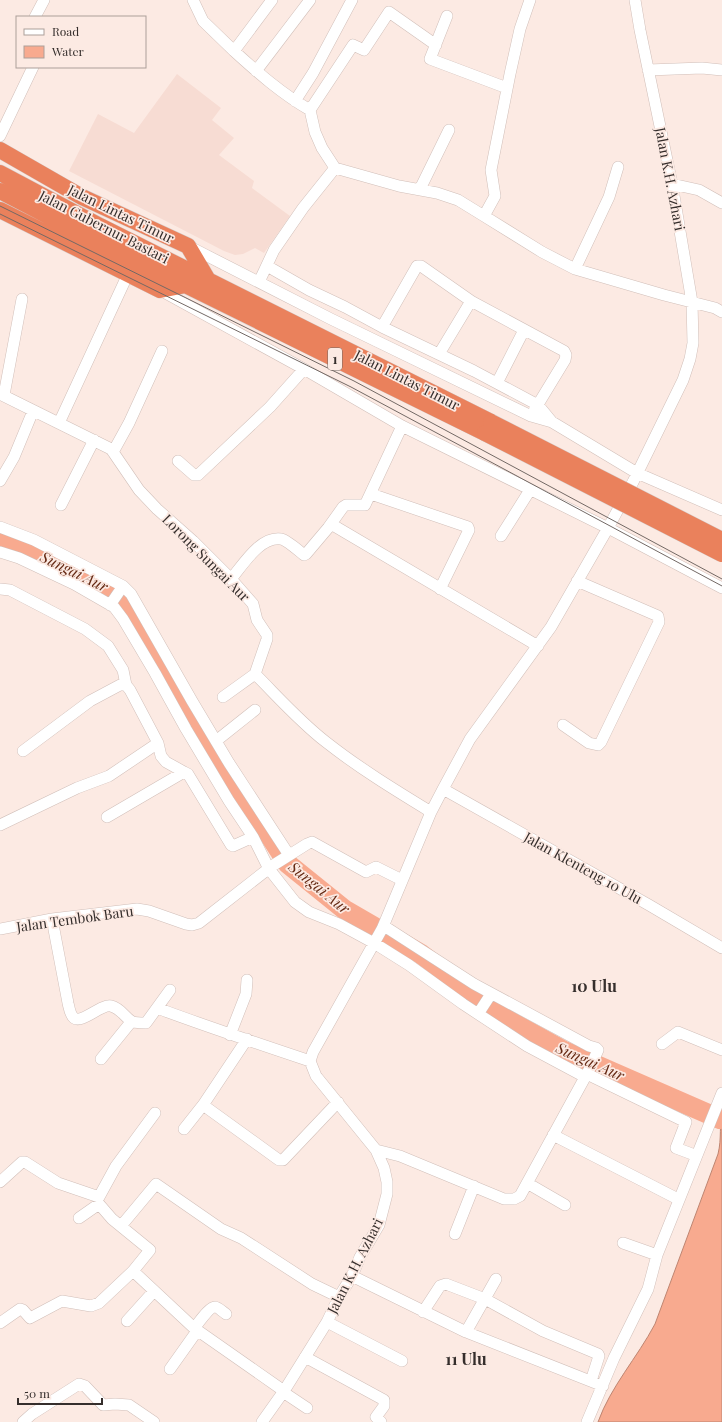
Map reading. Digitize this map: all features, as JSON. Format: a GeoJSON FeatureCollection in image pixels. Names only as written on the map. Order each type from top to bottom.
{"type":"FeatureCollection","features":[{"type":"Feature","properties":{"kind":"highway","name":"Jalan Lintas Timur"},"geometry":{"type":"LineString","coordinates":[[0,150],[82,197],[188,246],[208,280],[722,554]]}},
{"type":"Feature","properties":{"kind":"highway","name":"Jalan Gubernur Bastari"},"geometry":{"type":"LineString","coordinates":[[0,173],[100,226],[208,280]]}},
{"type":"Feature","properties":{"kind":"highway","name":"Jalan Gubernur Bastari"},"geometry":{"type":"LineString","coordinates":[[0,192],[186,285]]}},
{"type":"Feature","properties":{"kind":"highway"},"geometry":{"type":"LineString","coordinates":[[82,197],[100,226]]}},
{"type":"Feature","properties":{"kind":"highway"},"geometry":{"type":"LineString","coordinates":[[0,210],[160,290],[186,285]]}},
{"type":"Feature","properties":{"kind":"highway"},"geometry":{"type":"LineString","coordinates":[[70,244],[88,237]]}},
{"type":"Feature","properties":{"kind":"highway","name":"Jalan Lintas Timur"},"geometry":{"type":"LineString","coordinates":[[186,285],[722,540]]}},
{"type":"Feature","properties":{"kind":"street"},"geometry":{"type":"LineString","coordinates":[[36,16],[44,0]]}},
{"type":"Feature","properties":{"kind":"street"},"geometry":{"type":"LineString","coordinates":[[193,0],[203,21],[234,51],[256,71],[310,110],[315,132],[322,148],[330,174]]}},
{"type":"Feature","properties":{"kind":"street"},"geometry":{"type":"LineString","coordinates":[[234,51],[272,0]]}},
{"type":"Feature","properties":{"kind":"street"},"geometry":{"type":"LineString","coordinates":[[256,71],[310,0]]}},
{"type":"Feature","properties":{"kind":"street"},"geometry":{"type":"LineString","coordinates":[[296,101],[313,73],[352,0]]}},
{"type":"Feature","properties":{"kind":"street"},"geometry":{"type":"LineString","coordinates":[[484,216],[495,196],[491,170],[520,29],[530,0]]}},
{"type":"Feature","properties":{"kind":"street","name":"Jalan K.H. Azhari"},"geometry":{"type":"LineString","coordinates":[[374,942],[383,928],[430,812],[442,789],[470,739],[552,627],[608,528],[637,472],[683,380],[690,360],[693,343],[692,302],[672,184],[635,0]]}},
{"type":"Feature","properties":{"kind":"street"},"geometry":{"type":"LineString","coordinates":[[310,110],[353,45],[364,50],[389,12],[436,45]]}},
{"type":"Feature","properties":{"kind":"street"},"geometry":{"type":"LineString","coordinates":[[447,16],[430,59],[507,88]]}},
{"type":"Feature","properties":{"kind":"street"},"geometry":{"type":"LineString","coordinates":[[0,136],[32,68]]}},
{"type":"Feature","properties":{"kind":"street"},"geometry":{"type":"LineString","coordinates":[[648,70],[702,68],[722,70]]}},
{"type":"Feature","properties":{"kind":"street"},"geometry":{"type":"LineString","coordinates":[[420,189],[449,130]]}},
{"type":"Feature","properties":{"kind":"street"},"geometry":{"type":"LineString","coordinates":[[575,269],[609,198],[618,167]]}},
{"type":"Feature","properties":{"kind":"street"},"geometry":{"type":"LineString","coordinates":[[330,174],[420,189],[458,200],[542,252],[575,269],[714,308],[722,312]]}},
{"type":"Feature","properties":{"kind":"street"},"geometry":{"type":"LineString","coordinates":[[259,282],[274,250],[303,208],[330,174]]}},
{"type":"Feature","properties":{"kind":"street"},"geometry":{"type":"LineString","coordinates":[[672,184],[699,190],[722,204]]}},
{"type":"Feature","properties":{"kind":"street"},"geometry":{"type":"LineString","coordinates":[[188,246],[531,416],[552,422],[637,472],[722,510]]}},
{"type":"Feature","properties":{"kind":"street"},"geometry":{"type":"LineString","coordinates":[[267,266],[309,290],[497,383],[538,405],[552,422]]}},
{"type":"Feature","properties":{"kind":"street"},"geometry":{"type":"LineString","coordinates":[[382,327],[415,266],[421,266],[471,301],[564,351],[566,355],[565,360],[531,416]]}},
{"type":"Feature","properties":{"kind":"street"},"geometry":{"type":"LineString","coordinates":[[59,423],[128,274]]}},
{"type":"Feature","properties":{"kind":"street"},"geometry":{"type":"LineString","coordinates":[[160,290],[304,369],[402,426],[608,528],[722,588]]}},
{"type":"Feature","properties":{"kind":"street"},"geometry":{"type":"LineString","coordinates":[[2,394],[22,299]]}},
{"type":"Feature","properties":{"kind":"street"},"geometry":{"type":"LineString","coordinates":[[439,354],[471,301]]}},
{"type":"Feature","properties":{"kind":"street"},"geometry":{"type":"LineString","coordinates":[[497,383],[524,330]]}},
{"type":"Feature","properties":{"kind":"street"},"geometry":{"type":"LineString","coordinates":[[113,452],[129,423],[162,352]]}},
{"type":"Feature","properties":{"kind":"street"},"geometry":{"type":"LineString","coordinates":[[178,462],[194,475],[198,475],[270,407],[304,369]]}},
{"type":"Feature","properties":{"kind":"street","name":"Lorong Sungai Aur"},"geometry":{"type":"LineString","coordinates":[[2,394],[94,440],[113,452],[139,490],[231,579],[253,604],[258,620],[267,635],[255,674]]}},
{"type":"Feature","properties":{"kind":"street"},"geometry":{"type":"LineString","coordinates":[[0,481],[14,457],[33,410]]}},
{"type":"Feature","properties":{"kind":"street"},"geometry":{"type":"LineString","coordinates":[[231,579],[254,550],[264,543],[277,539],[283,540],[306,554],[343,507],[346,505],[364,506],[402,426]]}},
{"type":"Feature","properties":{"kind":"street"},"geometry":{"type":"LineString","coordinates":[[61,505],[94,440]]}},
{"type":"Feature","properties":{"kind":"street"},"geometry":{"type":"LineString","coordinates":[[501,536],[530,490]]}},
{"type":"Feature","properties":{"kind":"street"},"geometry":{"type":"LineString","coordinates":[[371,494],[468,527],[469,530],[440,588]]}},
{"type":"Feature","properties":{"kind":"street"},"geometry":{"type":"LineString","coordinates":[[331,524],[538,646]]}},
{"type":"Feature","properties":{"kind":"street"},"geometry":{"type":"LineString","coordinates":[[0,527],[34,540],[117,594]]}},
{"type":"Feature","properties":{"kind":"street"},"geometry":{"type":"LineString","coordinates":[[0,552],[19,558],[74,584],[117,594],[131,594],[216,741],[288,855]]}},
{"type":"Feature","properties":{"kind":"street"},"geometry":{"type":"LineString","coordinates":[[563,725],[589,743],[598,745],[601,742],[659,622],[658,616],[577,582]]}},
{"type":"Feature","properties":{"kind":"street"},"geometry":{"type":"LineString","coordinates":[[0,589],[10,590],[85,629],[108,646],[123,670],[126,685],[158,744],[161,756],[166,762],[188,774],[231,845],[236,846],[253,837]]}},
{"type":"Feature","properties":{"kind":"street"},"geometry":{"type":"LineString","coordinates":[[117,594],[114,608],[123,619],[186,729],[229,800],[271,868],[295,902],[309,912],[339,924],[374,942],[527,1046],[686,1122],[676,1148],[692,1154]]}},
{"type":"Feature","properties":{"kind":"street"},"geometry":{"type":"LineString","coordinates":[[222,697],[255,674],[308,728],[367,772],[430,812]]}},
{"type":"Feature","properties":{"kind":"street"},"geometry":{"type":"LineString","coordinates":[[23,750],[90,701],[120,685],[126,685]]}},
{"type":"Feature","properties":{"kind":"street"},"geometry":{"type":"LineString","coordinates":[[216,741],[255,710]]}},
{"type":"Feature","properties":{"kind":"street"},"geometry":{"type":"LineString","coordinates":[[0,825],[77,788],[109,776],[158,744]]}},
{"type":"Feature","properties":{"kind":"street"},"geometry":{"type":"LineString","coordinates":[[106,817],[184,772]]}},
{"type":"Feature","properties":{"kind":"street","name":"Jalan Klenteng 10 Ulu"},"geometry":{"type":"LineString","coordinates":[[442,789],[649,905],[722,948]]}},
{"type":"Feature","properties":{"kind":"street","name":"Jalan Tembok Baru"},"geometry":{"type":"LineString","coordinates":[[0,929],[52,923],[137,910],[149,911],[186,924],[192,925],[200,923],[288,855],[312,842],[366,872],[376,867],[402,880]]}},
{"type":"Feature","properties":{"kind":"street"},"geometry":{"type":"LineString","coordinates":[[52,923],[68,1003],[72,1017],[75,1019],[80,1019],[104,1006],[110,1005],[118,1009],[132,1022],[146,1023],[170,990]]}},
{"type":"Feature","properties":{"kind":"street"},"geometry":{"type":"LineString","coordinates":[[376,1150],[400,1156],[504,1199],[514,1199],[520,1196],[587,1074],[598,1051],[596,1048],[589,1046],[490,995],[383,928]]}},
{"type":"Feature","properties":{"kind":"street"},"geometry":{"type":"LineString","coordinates":[[158,1008],[230,1035],[247,1039],[310,1061],[312,1052],[374,942]]}},
{"type":"Feature","properties":{"kind":"street"},"geometry":{"type":"LineString","coordinates":[[230,1035],[246,994],[247,980]]}},
{"type":"Feature","properties":{"kind":"street"},"geometry":{"type":"LineString","coordinates":[[479,1013],[490,995]]}},
{"type":"Feature","properties":{"kind":"street"},"geometry":{"type":"LineString","coordinates":[[101,1059],[132,1022]]}},
{"type":"Feature","properties":{"kind":"street"},"geometry":{"type":"LineString","coordinates":[[662,1044],[678,1032],[722,1050]]}},
{"type":"Feature","properties":{"kind":"street"},"geometry":{"type":"LineString","coordinates":[[184,1129],[203,1105],[247,1039]]}},
{"type":"Feature","properties":{"kind":"street","name":"Jalan K.H. Azhari"},"geometry":{"type":"LineString","coordinates":[[264,1418],[284,1391],[327,1322],[339,1296],[352,1276],[360,1257],[379,1225],[387,1194],[387,1182],[384,1168],[376,1150],[316,1076],[310,1061]]}},
{"type":"Feature","properties":{"kind":"street"},"geometry":{"type":"LineString","coordinates":[[588,1422],[614,1358],[648,1289],[658,1255],[722,1093]]}},
{"type":"Feature","properties":{"kind":"street"},"geometry":{"type":"LineString","coordinates":[[203,1105],[279,1160],[283,1160],[338,1102]]}},
{"type":"Feature","properties":{"kind":"street"},"geometry":{"type":"LineString","coordinates":[[79,1218],[99,1201],[116,1166],[155,1113]]}},
{"type":"Feature","properties":{"kind":"street"},"geometry":{"type":"LineString","coordinates":[[553,1135],[676,1198]]}},
{"type":"Feature","properties":{"kind":"street"},"geometry":{"type":"LineString","coordinates":[[0,1182],[23,1162],[58,1183],[99,1201],[112,1219],[150,1249],[133,1271],[95,1305],[91,1306],[62,1301],[30,1318],[23,1310],[20,1309],[0,1323]]}},
{"type":"Feature","properties":{"kind":"street"},"geometry":{"type":"LineString","coordinates":[[527,1183],[565,1205]]}},
{"type":"Feature","properties":{"kind":"street"},"geometry":{"type":"LineString","coordinates":[[121,1226],[156,1184],[222,1229],[241,1238],[312,1284],[339,1296]]}},
{"type":"Feature","properties":{"kind":"street"},"geometry":{"type":"LineString","coordinates":[[455,1234],[474,1186]]}},
{"type":"Feature","properties":{"kind":"street"},"geometry":{"type":"LineString","coordinates":[[623,1243],[658,1255]]}},
{"type":"Feature","properties":{"kind":"street"},"geometry":{"type":"LineString","coordinates":[[133,1271],[196,1330],[307,1408]]}},
{"type":"Feature","properties":{"kind":"street"},"geometry":{"type":"LineString","coordinates":[[352,1276],[466,1332],[603,1386]]}},
{"type":"Feature","properties":{"kind":"street"},"geometry":{"type":"LineString","coordinates":[[466,1332],[496,1279]]}},
{"type":"Feature","properties":{"kind":"street"},"geometry":{"type":"LineString","coordinates":[[424,1312],[440,1286],[446,1284],[543,1331],[592,1350],[598,1354],[599,1356],[591,1381]]}},
{"type":"Feature","properties":{"kind":"street"},"geometry":{"type":"LineString","coordinates":[[127,1321],[154,1291]]}},
{"type":"Feature","properties":{"kind":"street"},"geometry":{"type":"LineString","coordinates":[[170,1369],[210,1309],[216,1307],[226,1314]]}},
{"type":"Feature","properties":{"kind":"street"},"geometry":{"type":"LineString","coordinates":[[327,1322],[402,1361]]}},
{"type":"Feature","properties":{"kind":"street"},"geometry":{"type":"LineString","coordinates":[[305,1357],[384,1400],[384,1406],[376,1417],[381,1422]]}},
{"type":"Feature","properties":{"kind":"street"},"geometry":{"type":"LineString","coordinates":[[23,1422],[32,1414],[79,1384],[82,1384],[103,1405],[129,1405],[154,1422]]}},
{"type":"Feature","properties":{"kind":"shaded area"},"geometry":{"type":"Polygon","coordinates":[[[177,74],[221,108],[212,120],[234,138],[219,155],[254,181],[252,188],[290,216],[264,253],[255,248],[243,254],[235,255],[224,251],[69,171],[98,114],[134,133],[177,74]]]}},
{"type":"Feature","properties":{"kind":"water"},"geometry":{"type":"Polygon","coordinates":[[[722,1110],[722,1422],[598,1422],[610,1396],[655,1324],[718,1154],[722,1110]]]}},
{"type":"Feature","properties":{"kind":"waterway","name":"Sungai Aur"},"geometry":{"type":"LineString","coordinates":[[0,537],[99,582],[122,596],[136,618],[167,676],[288,864],[345,910],[421,954],[508,1020],[564,1051],[720,1119]]}},
{"type":"Feature","properties":{"kind":"tram line"},"geometry":{"type":"LineString","coordinates":[[0,206],[354,381],[722,579]]}},
{"type":"Feature","properties":{"kind":"tram line"},"geometry":{"type":"LineString","coordinates":[[0,214],[351,387],[722,586]]}},
{"type":"Feature","properties":{"kind":"district","name":"10 Ulu"},"geometry":{"type":"Point","coordinates":[594,986]}},
{"type":"Feature","properties":{"kind":"district","name":"11 Ulu"},"geometry":{"type":"Point","coordinates":[466,1359]}}]}
